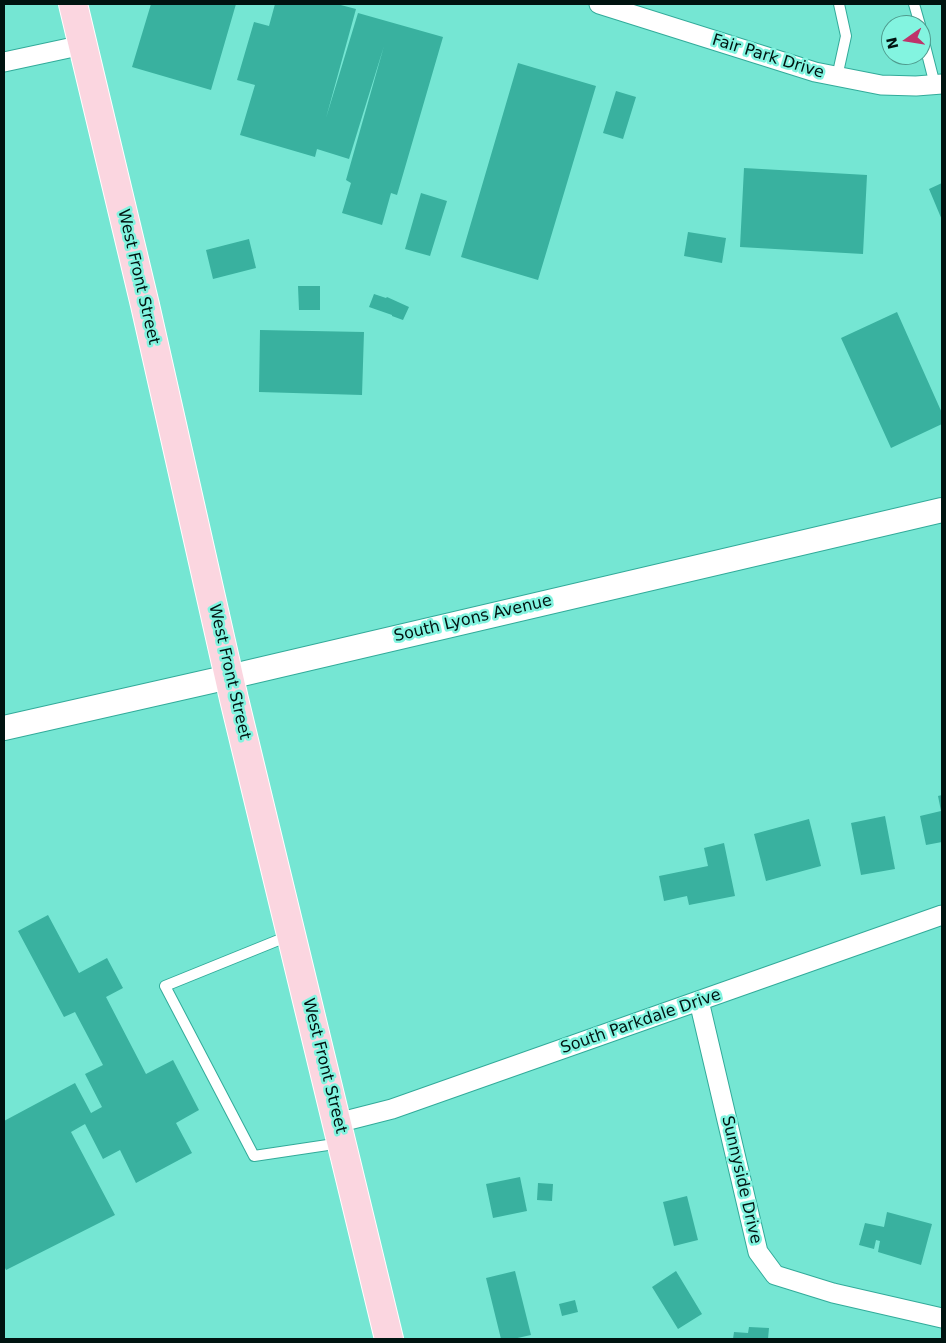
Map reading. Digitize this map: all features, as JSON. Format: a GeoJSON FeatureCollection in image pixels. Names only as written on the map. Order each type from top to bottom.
{"type":"FeatureCollection","features":[{"type":"Feature","properties":{"kind":"main road","name":"West Front Street"},"geometry":{"type":"LineString","coordinates":[[73,4],[148,315],[229,677],[389,1339]]}},
{"type":"Feature","properties":{"kind":"street","name":"Fair Park Drive"},"geometry":{"type":"LineString","coordinates":[[599,4],[773,60],[837,77],[881,85],[938,85]]}},
{"type":"Feature","properties":{"kind":"street"},"geometry":{"type":"LineString","coordinates":[[4,62],[82,45]]}},
{"type":"Feature","properties":{"kind":"street","name":"South Lyons Avenue"},"geometry":{"type":"LineString","coordinates":[[4,728],[942,510]]}},
{"type":"Feature","properties":{"kind":"street","name":"South Parkdale Drive"},"geometry":{"type":"LineString","coordinates":[[340,1133],[392,1109],[942,915]]}},
{"type":"Feature","properties":{"kind":"street","name":"Sunnyside Drive"},"geometry":{"type":"LineString","coordinates":[[699,1001],[758,1252],[775,1275],[833,1293],[942,1318]]}},
{"type":"Feature","properties":{"kind":"lane"},"geometry":{"type":"LineString","coordinates":[[837,77],[846,36],[839,4]]}},
{"type":"Feature","properties":{"kind":"lane"},"geometry":{"type":"LineString","coordinates":[[931,62],[938,85]]}},
{"type":"Feature","properties":{"kind":"lane"},"geometry":{"type":"LineString","coordinates":[[292,934],[165,986],[254,1156],[340,1133]]}},
{"type":"Feature","properties":{"kind":"building"},"geometry":{"type":"Polygon","coordinates":[[[151,4],[236,4],[211,90],[132,67],[151,4]]]}},
{"type":"Feature","properties":{"kind":"building"},"geometry":{"type":"Polygon","coordinates":[[[275,4],[337,4],[356,9],[326,118],[358,13],[443,37],[397,195],[391,193],[382,225],[342,213],[351,183],[346,180],[384,46],[349,159],[317,149],[315,157],[240,135],[255,85],[237,80],[254,22],[269,26],[275,4]]]}},
{"type":"Feature","properties":{"kind":"building"},"geometry":{"type":"Polygon","coordinates":[[[518,63],[596,86],[538,280],[461,257],[518,63]]]}},
{"type":"Feature","properties":{"kind":"building"},"geometry":{"type":"Polygon","coordinates":[[[616,91],[636,97],[623,139],[603,133],[616,91]]]}},
{"type":"Feature","properties":{"kind":"building"},"geometry":{"type":"Polygon","coordinates":[[[744,168],[867,175],[863,254],[740,247],[744,168]]]}},
{"type":"Feature","properties":{"kind":"building"},"geometry":{"type":"Polygon","coordinates":[[[942,183],[942,220],[929,189],[942,183]]]}},
{"type":"Feature","properties":{"kind":"building"},"geometry":{"type":"Polygon","coordinates":[[[421,193],[447,201],[430,256],[405,249],[421,193]]]}},
{"type":"Feature","properties":{"kind":"building"},"geometry":{"type":"Polygon","coordinates":[[[688,232],[726,238],[722,263],[684,256],[688,232]]]}},
{"type":"Feature","properties":{"kind":"building"},"geometry":{"type":"Polygon","coordinates":[[[249,239],[256,268],[213,279],[206,250],[249,239]]]}},
{"type":"Feature","properties":{"kind":"building"},"geometry":{"type":"Polygon","coordinates":[[[298,286],[320,286],[320,310],[299,310],[298,286]]]}},
{"type":"Feature","properties":{"kind":"building"},"geometry":{"type":"Polygon","coordinates":[[[374,294],[387,297],[409,307],[403,320],[369,307],[374,294]]]}},
{"type":"Feature","properties":{"kind":"building"},"geometry":{"type":"Polygon","coordinates":[[[897,312],[942,413],[942,424],[891,448],[841,338],[897,312]]]}},
{"type":"Feature","properties":{"kind":"building"},"geometry":{"type":"Polygon","coordinates":[[[260,330],[364,332],[362,395],[259,392],[260,330]]]}},
{"type":"Feature","properties":{"kind":"building"},"geometry":{"type":"Polygon","coordinates":[[[942,795],[942,842],[926,845],[920,816],[941,811],[938,796],[942,795]]]}},
{"type":"Feature","properties":{"kind":"building"},"geometry":{"type":"Polygon","coordinates":[[[885,816],[895,869],[861,875],[851,823],[885,816]]]}},
{"type":"Feature","properties":{"kind":"building"},"geometry":{"type":"Polygon","coordinates":[[[809,819],[821,866],[766,881],[754,834],[809,819]]]}},
{"type":"Feature","properties":{"kind":"building"},"geometry":{"type":"Polygon","coordinates":[[[724,843],[735,896],[689,905],[687,896],[664,901],[659,876],[708,866],[704,848],[724,843]]]}},
{"type":"Feature","properties":{"kind":"building"},"geometry":{"type":"Polygon","coordinates":[[[48,915],[79,973],[107,958],[123,988],[106,997],[146,1074],[173,1060],[199,1110],[176,1123],[192,1153],[136,1183],[120,1150],[103,1159],[85,1124],[71,1132],[115,1215],[6,1270],[4,1266],[4,1121],[75,1083],[91,1113],[102,1107],[85,1074],[103,1065],[75,1012],[64,1017],[18,931],[48,915]]]}},
{"type":"Feature","properties":{"kind":"building"},"geometry":{"type":"Polygon","coordinates":[[[520,1177],[527,1211],[493,1218],[486,1184],[520,1177]]]}},
{"type":"Feature","properties":{"kind":"building"},"geometry":{"type":"Polygon","coordinates":[[[538,1183],[553,1184],[552,1201],[537,1200],[538,1183]]]}},
{"type":"Feature","properties":{"kind":"building"},"geometry":{"type":"Polygon","coordinates":[[[687,1196],[698,1240],[674,1246],[663,1202],[687,1196]]]}},
{"type":"Feature","properties":{"kind":"building"},"geometry":{"type":"Polygon","coordinates":[[[887,1212],[932,1224],[921,1265],[878,1252],[880,1241],[876,1240],[874,1249],[859,1245],[865,1223],[884,1227],[887,1212]]]}},
{"type":"Feature","properties":{"kind":"building"},"geometry":{"type":"Polygon","coordinates":[[[515,1271],[531,1335],[513,1339],[501,1339],[486,1278],[515,1271]]]}},
{"type":"Feature","properties":{"kind":"building"},"geometry":{"type":"Polygon","coordinates":[[[676,1271],[702,1314],[678,1329],[652,1287],[676,1271]]]}},
{"type":"Feature","properties":{"kind":"building"},"geometry":{"type":"Polygon","coordinates":[[[575,1300],[578,1312],[562,1316],[559,1304],[575,1300]]]}},
{"type":"Feature","properties":{"kind":"building"},"geometry":{"type":"Polygon","coordinates":[[[749,1327],[769,1328],[768,1339],[733,1339],[734,1332],[748,1333],[749,1327]]]}}]}
